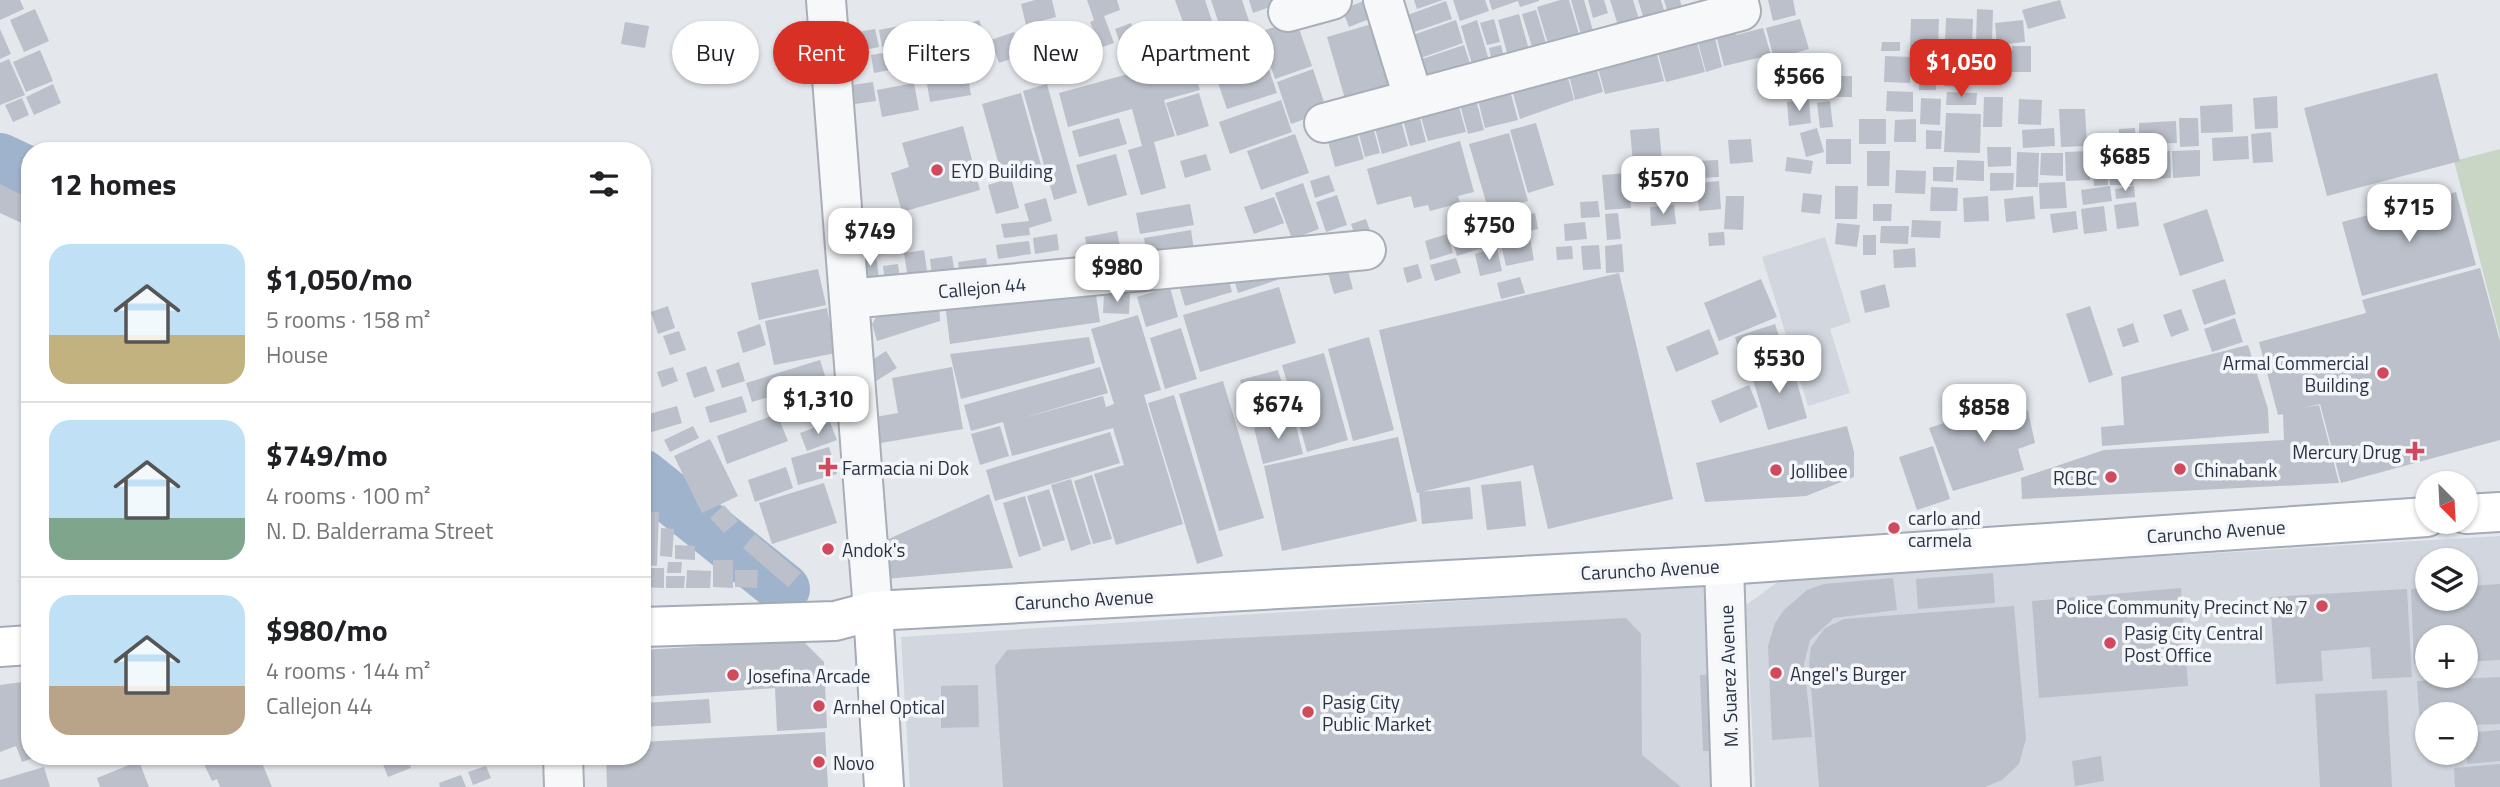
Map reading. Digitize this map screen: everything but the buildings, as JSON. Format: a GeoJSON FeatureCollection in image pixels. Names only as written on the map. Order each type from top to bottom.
{"type":"FeatureCollection","features":[{"type":"Feature","properties":{"kind":"main road"},"geometry":{"type":"LineString","coordinates":[[2478,513],[2500,512]]}},
{"type":"Feature","properties":{"kind":"main road","name":"Caruncho Avenue"},"geometry":{"type":"LineString","coordinates":[[873,611],[1724,565],[2415,518]]}},
{"type":"Feature","properties":{"kind":"main road"},"geometry":{"type":"LineString","coordinates":[[651,609],[836,602],[873,611]]}},
{"type":"Feature","properties":{"kind":"main road"},"geometry":{"type":"LineString","coordinates":[[651,627],[835,621],[873,611]]}},
{"type":"Feature","properties":{"kind":"main road"},"geometry":{"type":"LineString","coordinates":[[873,611],[884,787]]}},
{"type":"Feature","properties":{"kind":"main road"},"geometry":{"type":"LineString","coordinates":[[0,647],[21,646]]}},
{"type":"Feature","properties":{"kind":"street"},"geometry":{"type":"LineString","coordinates":[[826,0],[873,611]]}},
{"type":"Feature","properties":{"kind":"street"},"geometry":{"type":"LineString","coordinates":[[1288,12],[1332,0]]}},
{"type":"Feature","properties":{"kind":"street"},"geometry":{"type":"LineString","coordinates":[[1384,0],[1413,97]]}},
{"type":"Feature","properties":{"kind":"street"},"geometry":{"type":"LineString","coordinates":[[1324,123],[1741,11],[1738,0]]}},
{"type":"Feature","properties":{"kind":"street","name":"Callejon 44"},"geometry":{"type":"LineString","coordinates":[[849,299],[1366,250]]}},
{"type":"Feature","properties":{"kind":"street","name":"M. Suarez Avenue"},"geometry":{"type":"LineString","coordinates":[[1724,565],[1731,787]]}},
{"type":"Feature","properties":{"kind":"street"},"geometry":{"type":"LineString","coordinates":[[563,765],[564,787]]}},
{"type":"Feature","properties":{"kind":"shaded area"},"geometry":{"type":"Polygon","coordinates":[[[1825,237],[1851,322],[1830,329],[1850,393],[1808,406],[1762,257],[1825,237]]]}},
{"type":"Feature","properties":{"kind":"shaded area"},"geometry":{"type":"Polygon","coordinates":[[[2500,536],[2500,787],[1755,787],[1746,605],[1782,579],[2500,536]]]}},
{"type":"Feature","properties":{"kind":"shaded area","name":"Pasig City Public Market"},"geometry":{"type":"Polygon","coordinates":[[[1706,585],[1713,787],[910,787],[901,637],[1706,585]]]}},
{"type":"Feature","properties":{"kind":"green space"},"geometry":{"type":"Polygon","coordinates":[[[2500,149],[2500,337],[2454,161],[2500,149]]]}},
{"type":"Feature","properties":{"kind":"waterway"},"geometry":{"type":"LineString","coordinates":[[0,159],[21,169]]}},
{"type":"Feature","properties":{"kind":"waterway"},"geometry":{"type":"LineString","coordinates":[[651,482],[784,589]]}},
{"type":"Feature","properties":{"kind":"place","name":"EYD Building"},"geometry":{"type":"Point","coordinates":[937,170]}},
{"type":"Feature","properties":{"kind":"place","name":"Armal Commercial Building"},"geometry":{"type":"Point","coordinates":[2383,373]}},
{"type":"Feature","properties":{"kind":"place","name":"Mercury Drug"},"geometry":{"type":"Point","coordinates":[2415,451]}},
{"type":"Feature","properties":{"kind":"place","name":"Farmacia ni Dok"},"geometry":{"type":"Point","coordinates":[828,467]}},
{"type":"Feature","properties":{"kind":"place","name":"Chinabank"},"geometry":{"type":"Point","coordinates":[2180,469]}},
{"type":"Feature","properties":{"kind":"place","name":"Jollibee"},"geometry":{"type":"Point","coordinates":[1776,470]}},
{"type":"Feature","properties":{"kind":"place","name":"RCBC"},"geometry":{"type":"Point","coordinates":[2111,477]}},
{"type":"Feature","properties":{"kind":"place","name":"carlo and carmela"},"geometry":{"type":"Point","coordinates":[1894,528]}},
{"type":"Feature","properties":{"kind":"place","name":"Andok's"},"geometry":{"type":"Point","coordinates":[828,549]}},
{"type":"Feature","properties":{"kind":"place","name":"Police Community Precinct № 7"},"geometry":{"type":"Point","coordinates":[2322,606]}},
{"type":"Feature","properties":{"kind":"place","name":"Pasig City Central Post Office"},"geometry":{"type":"Point","coordinates":[2110,643]}},
{"type":"Feature","properties":{"kind":"place","name":"Angel's Burger"},"geometry":{"type":"Point","coordinates":[1776,673]}},
{"type":"Feature","properties":{"kind":"place","name":"Josefina Arcade"},"geometry":{"type":"Point","coordinates":[733,675]}},
{"type":"Feature","properties":{"kind":"place","name":"Arnhel Optical"},"geometry":{"type":"Point","coordinates":[819,706]}},
{"type":"Feature","properties":{"kind":"place","name":"Pasig City Public Market"},"geometry":{"type":"Point","coordinates":[1308,712]}},
{"type":"Feature","properties":{"kind":"place","name":"Novo"},"geometry":{"type":"Point","coordinates":[819,762]}}]}
